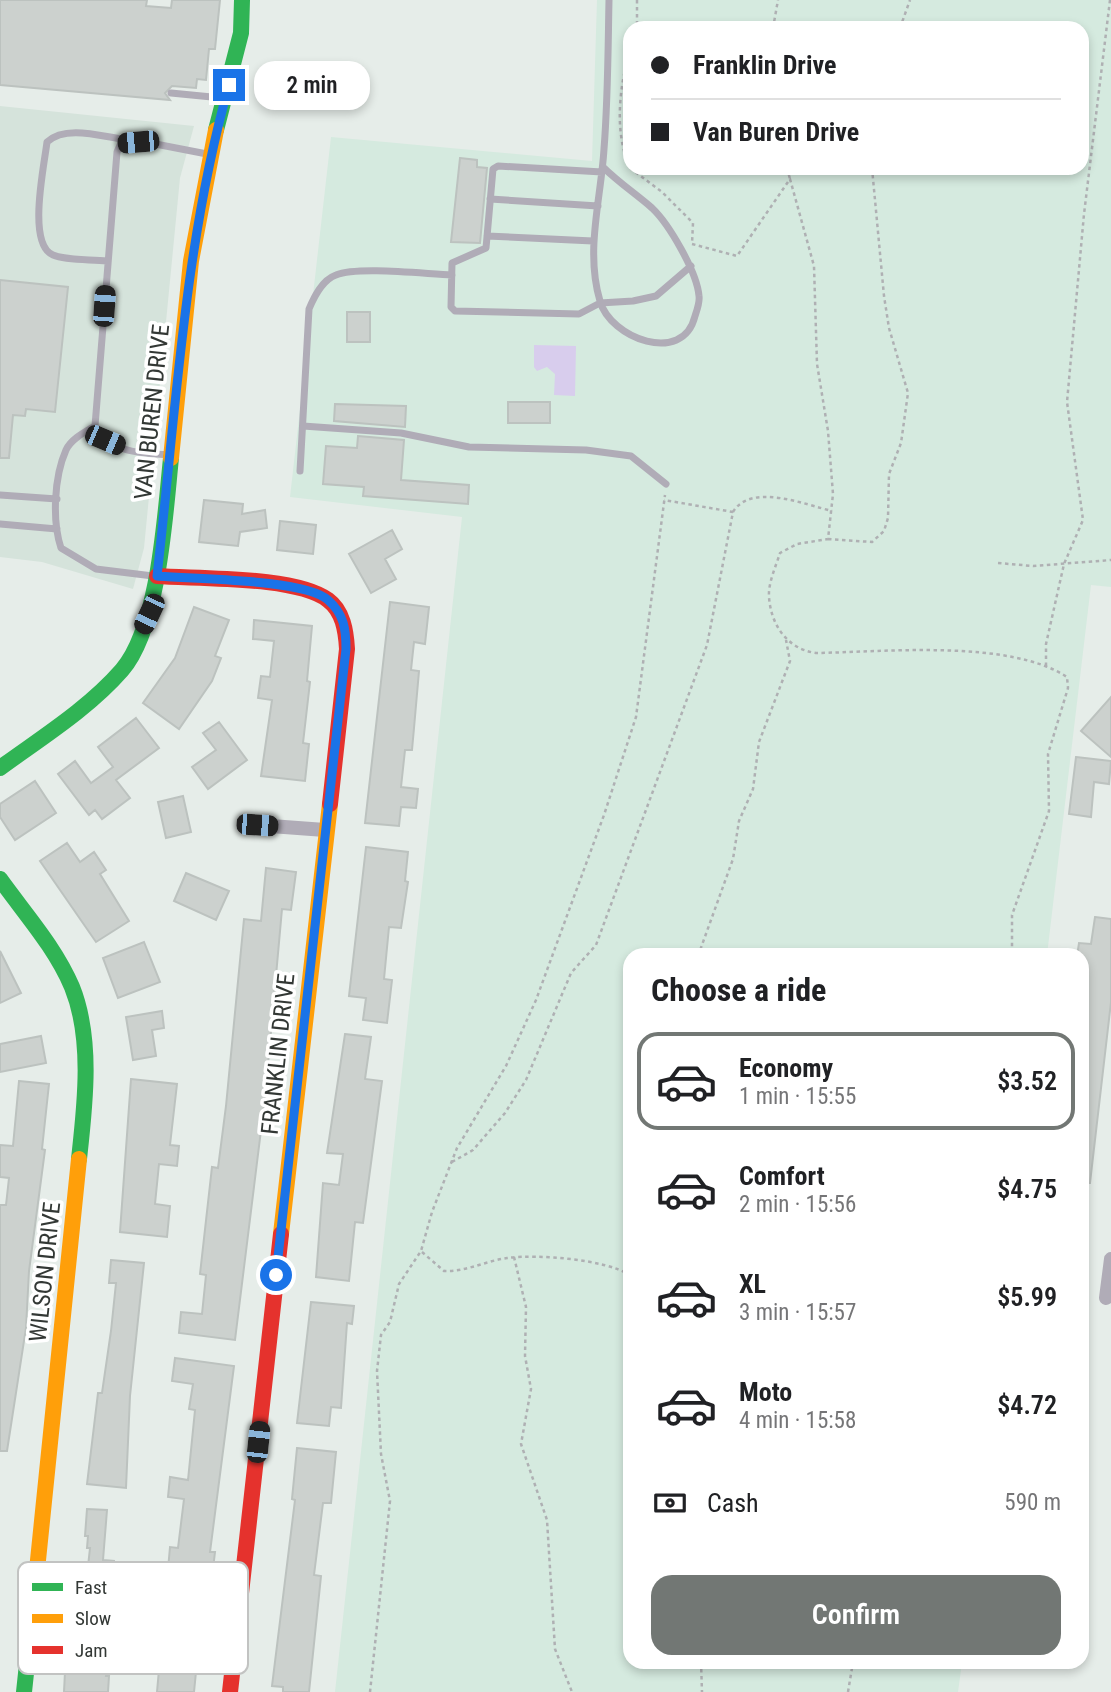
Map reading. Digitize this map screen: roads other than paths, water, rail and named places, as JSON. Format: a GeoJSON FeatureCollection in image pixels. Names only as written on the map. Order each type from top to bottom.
{"type":"FeatureCollection","features":[{"type":"Feature","properties":{"kind":"street","name":"VAN BUREN DRIVE"},"geometry":{"type":"LineString","coordinates":[[0,768],[80,709],[123,669],[149,614],[157,576],[191,261],[210,154],[241,33],[242,0]]}},
{"type":"Feature","properties":{"kind":"street","name":"FRANKLIN DRIVE"},"geometry":{"type":"LineString","coordinates":[[157,576],[302,587],[327,598],[340,613],[346,626],[346,649],[244,1562]]}},
{"type":"Feature","properties":{"kind":"street"},"geometry":{"type":"LineString","coordinates":[[257,825],[325,831]]}},
{"type":"Feature","properties":{"kind":"street","name":"WILSON DRIVE"},"geometry":{"type":"LineString","coordinates":[[0,878],[51,950],[73,989],[84,1041],[82,1133],[37,1562]]}},
{"type":"Feature","properties":{"kind":"street"},"geometry":{"type":"LineString","coordinates":[[1106,1298],[1111,1259]]}},
{"type":"Feature","properties":{"kind":"street","name":"WILSON DRIVE"},"geometry":{"type":"LineString","coordinates":[[24,1692],[26,1674]]}},
{"type":"Feature","properties":{"kind":"street","name":"FRANKLIN DRIVE"},"geometry":{"type":"LineString","coordinates":[[230,1692],[232,1674]]}},
{"type":"Feature","properties":{"kind":"lane"},"geometry":{"type":"LineString","coordinates":[[609,0],[603,170],[593,241],[600,303],[614,325],[644,340],[668,345],[682,339],[693,324],[700,297],[691,266],[654,210],[603,170],[498,166],[493,169],[486,248],[452,263],[451,307],[455,310],[579,314],[600,303],[656,296],[691,266]]}},
{"type":"Feature","properties":{"kind":"lane"},"geometry":{"type":"LineString","coordinates":[[171,93],[225,98]]}},
{"type":"Feature","properties":{"kind":"lane"},"geometry":{"type":"LineString","coordinates":[[107,261],[54,255],[43,248],[37,232],[47,142],[54,135],[67,132],[210,154]]}},
{"type":"Feature","properties":{"kind":"lane"},"geometry":{"type":"LineString","coordinates":[[138,142],[121,143],[117,152],[95,426],[105,440],[133,452],[171,455]]}},
{"type":"Feature","properties":{"kind":"lane"},"geometry":{"type":"LineString","coordinates":[[490,199],[598,206]]}},
{"type":"Feature","properties":{"kind":"lane"},"geometry":{"type":"LineString","coordinates":[[487,236],[593,241]]}},
{"type":"Feature","properties":{"kind":"lane"},"geometry":{"type":"LineString","coordinates":[[300,471],[309,309],[317,292],[335,275],[368,272],[452,275]]}},
{"type":"Feature","properties":{"kind":"lane"},"geometry":{"type":"LineString","coordinates":[[95,426],[79,435],[66,449],[57,499],[57,529],[61,548],[76,560],[96,569],[157,576]]}},
{"type":"Feature","properties":{"kind":"lane"},"geometry":{"type":"LineString","coordinates":[[303,426],[401,433],[469,447],[586,450],[631,456],[666,484]]}},
{"type":"Feature","properties":{"kind":"lane"},"geometry":{"type":"LineString","coordinates":[[0,495],[57,499]]}},
{"type":"Feature","properties":{"kind":"lane"},"geometry":{"type":"LineString","coordinates":[[0,524],[57,529]]}}]}
